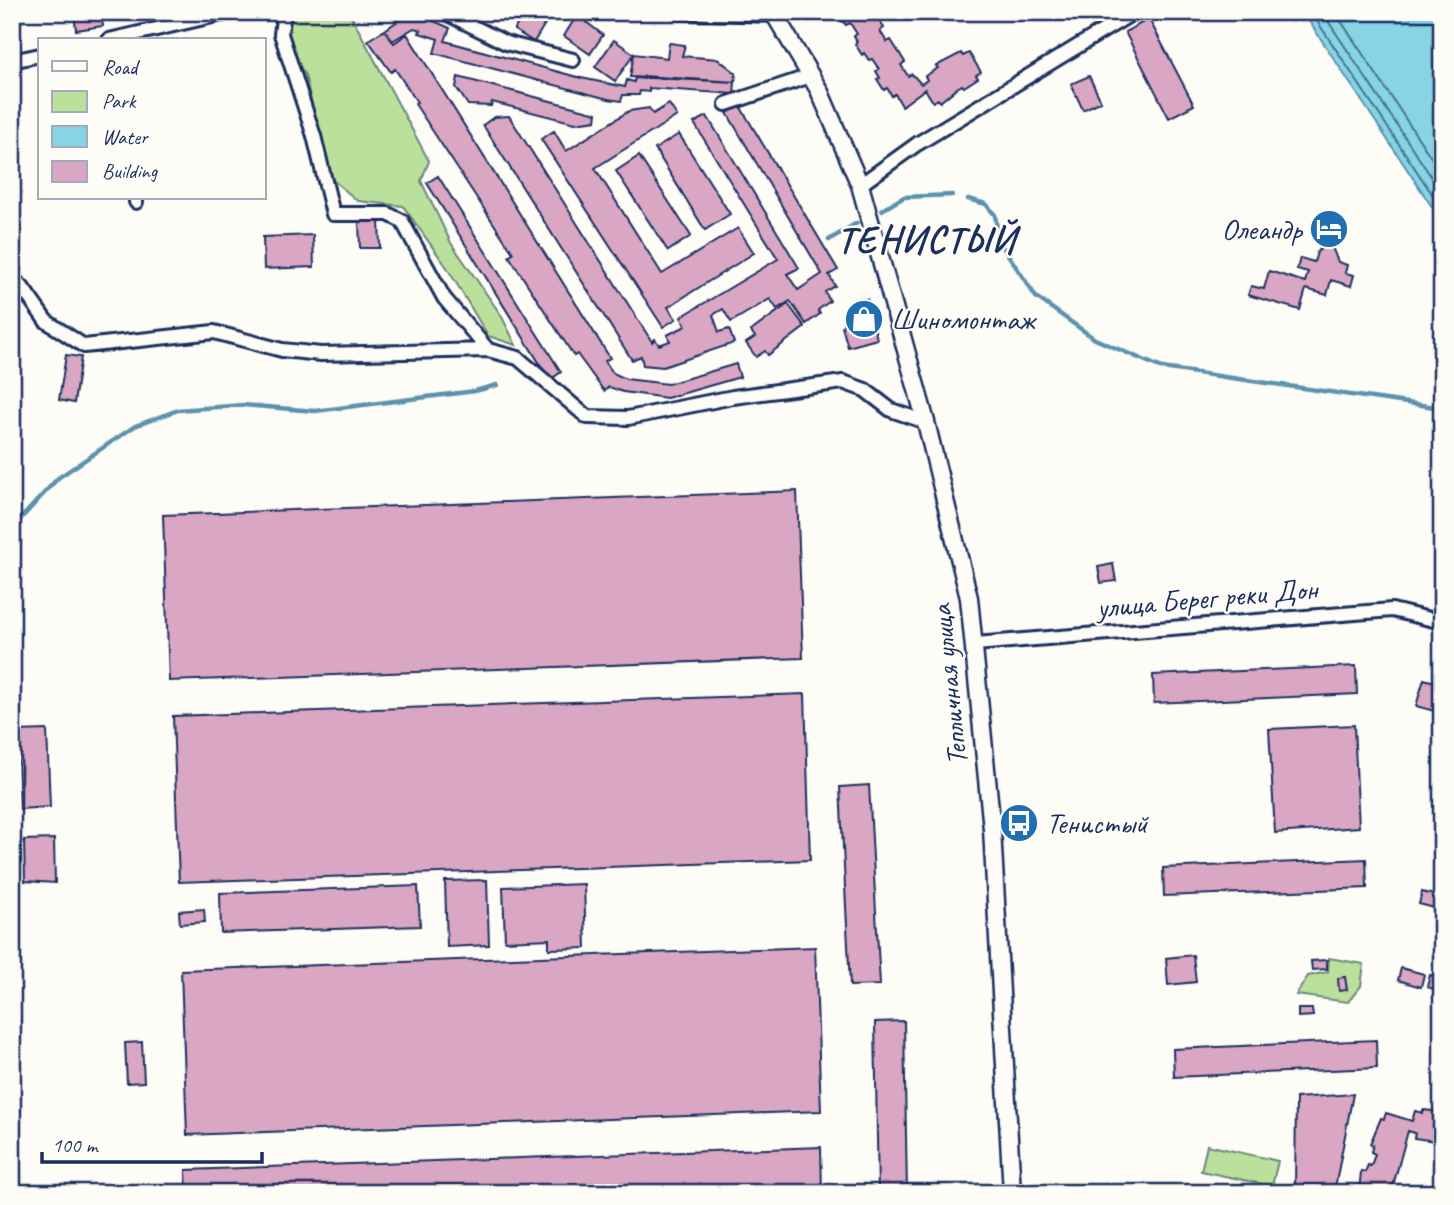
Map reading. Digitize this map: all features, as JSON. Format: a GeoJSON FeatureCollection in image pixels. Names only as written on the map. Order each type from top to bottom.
{"type":"FeatureCollection","features":[{"type":"Feature","properties":{"kind":"street"},"geometry":{"type":"LineString","coordinates":[[129,38],[158,35],[230,12]]}},
{"type":"Feature","properties":{"kind":"street"},"geometry":{"type":"LineString","coordinates":[[284,12],[281,34],[314,136],[333,214],[388,214],[402,221],[444,298],[488,351]]}},
{"type":"Feature","properties":{"kind":"street"},"geometry":{"type":"LineString","coordinates":[[444,12],[506,43],[573,60]]}},
{"type":"Feature","properties":{"kind":"street"},"geometry":{"type":"LineString","coordinates":[[679,12],[773,14]]}},
{"type":"Feature","properties":{"kind":"street"},"geometry":{"type":"LineString","coordinates":[[860,185],[917,144],[1133,12]]}},
{"type":"Feature","properties":{"kind":"street","name":"Тепличная улица"},"geometry":{"type":"LineString","coordinates":[[773,14],[810,76],[860,185],[926,422],[969,598],[992,829],[1012,1193]]}},
{"type":"Feature","properties":{"kind":"street"},"geometry":{"type":"LineString","coordinates":[[12,61],[38,55]]}},
{"type":"Feature","properties":{"kind":"street"},"geometry":{"type":"LineString","coordinates":[[726,104],[810,76]]}},
{"type":"Feature","properties":{"kind":"street"},"geometry":{"type":"LineString","coordinates":[[12,279],[22,287],[46,321],[84,346],[214,332],[282,350],[321,354],[488,351],[519,359],[587,417],[628,418],[733,397],[843,382],[865,390],[891,410],[926,422]]}},
{"type":"Feature","properties":{"kind":"street","name":"улица Берег реки Дон"},"geometry":{"type":"LineString","coordinates":[[975,644],[1392,610],[1442,622]]}},
{"type":"Feature","properties":{"kind":"green space"},"geometry":{"type":"Polygon","coordinates":[[[291,12],[349,12],[429,161],[421,181],[451,243],[501,315],[516,345],[488,336],[446,266],[403,206],[358,201],[329,177],[305,75],[283,39],[291,12]]]}},
{"type":"Feature","properties":{"kind":"green space"},"geometry":{"type":"Polygon","coordinates":[[[1329,958],[1364,964],[1361,986],[1348,1002],[1296,995],[1308,976],[1328,972],[1329,958]]]}},
{"type":"Feature","properties":{"kind":"green space"},"geometry":{"type":"Polygon","coordinates":[[[1207,1145],[1278,1161],[1272,1186],[1201,1171],[1207,1145]]]}},
{"type":"Feature","properties":{"kind":"water"},"geometry":{"type":"Polygon","coordinates":[[[1303,12],[1442,12],[1442,222],[1303,12]]]}},
{"type":"Feature","properties":{"kind":"building"},"geometry":{"type":"Polygon","coordinates":[[[74,12],[101,12],[103,26],[76,30],[74,12]]]}},
{"type":"Feature","properties":{"kind":"building"},"geometry":{"type":"Polygon","coordinates":[[[128,12],[156,12],[157,15],[130,20],[128,12]]]}},
{"type":"Feature","properties":{"kind":"building"},"geometry":{"type":"Polygon","coordinates":[[[525,12],[552,12],[534,42],[514,30],[525,12]]]}},
{"type":"Feature","properties":{"kind":"building"},"geometry":{"type":"Polygon","coordinates":[[[834,12],[874,12],[884,28],[880,31],[887,42],[891,40],[905,62],[901,65],[908,76],[912,74],[921,84],[927,80],[925,76],[938,68],[936,66],[961,53],[963,56],[969,53],[981,72],[976,75],[978,78],[964,87],[962,85],[957,88],[940,102],[938,99],[933,102],[925,89],[902,106],[895,94],[892,96],[887,88],[884,90],[877,79],[880,78],[876,71],[879,69],[872,59],[869,60],[864,53],[862,55],[855,44],[857,42],[854,36],[857,34],[850,23],[846,25],[834,12]]]}},
{"type":"Feature","properties":{"kind":"building"},"geometry":{"type":"Polygon","coordinates":[[[418,14],[450,28],[445,41],[581,78],[625,87],[627,80],[634,82],[635,78],[644,79],[644,76],[735,82],[734,94],[649,88],[649,92],[640,91],[639,95],[623,95],[621,101],[608,99],[434,53],[438,39],[419,33],[421,30],[414,28],[392,41],[385,30],[406,15],[418,14]]]}},
{"type":"Feature","properties":{"kind":"building"},"geometry":{"type":"Polygon","coordinates":[[[577,15],[603,35],[590,54],[564,36],[577,15]]]}},
{"type":"Feature","properties":{"kind":"building"},"geometry":{"type":"Polygon","coordinates":[[[1149,19],[1194,105],[1169,118],[1125,32],[1149,19]]]}},
{"type":"Feature","properties":{"kind":"building"},"geometry":{"type":"Polygon","coordinates":[[[385,30],[394,43],[407,34],[610,358],[605,361],[613,373],[626,379],[668,384],[736,364],[740,377],[667,398],[623,392],[609,387],[604,391],[577,354],[574,356],[509,256],[513,253],[395,69],[391,72],[368,40],[385,30]]]}},
{"type":"Feature","properties":{"kind":"building"},"geometry":{"type":"Polygon","coordinates":[[[614,40],[634,54],[615,81],[595,67],[614,40]]]}},
{"type":"Feature","properties":{"kind":"building"},"geometry":{"type":"Polygon","coordinates":[[[669,43],[685,45],[682,56],[718,59],[736,73],[735,82],[630,77],[634,54],[667,58],[669,43]]]}},
{"type":"Feature","properties":{"kind":"building"},"geometry":{"type":"Polygon","coordinates":[[[1089,76],[1101,101],[1083,110],[1071,84],[1089,76]]]}},
{"type":"Feature","properties":{"kind":"building"},"geometry":{"type":"Polygon","coordinates":[[[458,77],[597,113],[596,120],[575,123],[492,102],[491,106],[468,105],[456,87],[458,77]]]}},
{"type":"Feature","properties":{"kind":"building"},"geometry":{"type":"Polygon","coordinates":[[[669,104],[677,116],[595,168],[662,274],[738,228],[754,253],[668,307],[676,319],[663,327],[541,139],[554,131],[566,151],[629,111],[649,108],[653,114],[669,104]]]}},
{"type":"Feature","properties":{"kind":"building"},"geometry":{"type":"Polygon","coordinates":[[[740,106],[838,270],[829,275],[835,286],[825,292],[830,301],[818,310],[820,314],[806,324],[790,301],[777,309],[770,299],[731,322],[723,309],[713,315],[719,332],[729,329],[734,343],[663,367],[643,365],[641,356],[632,360],[483,125],[494,117],[509,116],[652,342],[655,339],[659,345],[670,341],[667,335],[686,326],[681,317],[778,259],[694,123],[707,116],[799,268],[787,274],[798,290],[822,274],[727,113],[740,106]]]}},
{"type":"Feature","properties":{"kind":"building"},"geometry":{"type":"Polygon","coordinates":[[[679,134],[730,214],[705,230],[655,149],[679,134]]]}},
{"type":"Feature","properties":{"kind":"building"},"geometry":{"type":"Polygon","coordinates":[[[639,156],[691,236],[668,251],[616,171],[639,156]]]}},
{"type":"Feature","properties":{"kind":"building"},"geometry":{"type":"Polygon","coordinates":[[[438,176],[561,372],[550,380],[427,183],[438,176]]]}},
{"type":"Feature","properties":{"kind":"building"},"geometry":{"type":"Polygon","coordinates":[[[379,220],[380,248],[360,248],[359,221],[379,220]]]}},
{"type":"Feature","properties":{"kind":"building"},"geometry":{"type":"Polygon","coordinates":[[[313,235],[314,267],[264,269],[263,237],[313,235]]]}},
{"type":"Feature","properties":{"kind":"building"},"geometry":{"type":"Polygon","coordinates":[[[1325,245],[1332,247],[1338,262],[1347,265],[1345,273],[1354,275],[1351,286],[1331,280],[1327,295],[1306,289],[1300,310],[1248,295],[1251,286],[1264,289],[1269,271],[1305,282],[1308,272],[1297,269],[1300,258],[1314,262],[1317,252],[1325,245]]]}},
{"type":"Feature","properties":{"kind":"building"},"geometry":{"type":"Polygon","coordinates":[[[867,299],[877,339],[848,347],[842,327],[851,303],[867,299]]]}},
{"type":"Feature","properties":{"kind":"building"},"geometry":{"type":"Polygon","coordinates":[[[788,304],[805,327],[768,355],[765,351],[756,357],[746,343],[755,337],[751,331],[788,304]]]}},
{"type":"Feature","properties":{"kind":"building"},"geometry":{"type":"Polygon","coordinates":[[[66,355],[81,357],[74,403],[59,400],[66,355]]]}},
{"type":"Feature","properties":{"kind":"building"},"geometry":{"type":"Polygon","coordinates":[[[797,491],[803,658],[169,681],[163,515],[797,491]]]}},
{"type":"Feature","properties":{"kind":"building"},"geometry":{"type":"Polygon","coordinates":[[[1113,564],[1116,581],[1101,583],[1098,567],[1113,564]]]}},
{"type":"Feature","properties":{"kind":"building"},"geometry":{"type":"Polygon","coordinates":[[[1356,666],[1357,694],[1154,703],[1153,675],[1356,666]]]}},
{"type":"Feature","properties":{"kind":"building"},"geometry":{"type":"Polygon","coordinates":[[[1424,679],[1442,684],[1442,713],[1416,706],[1424,679]]]}},
{"type":"Feature","properties":{"kind":"building"},"geometry":{"type":"Polygon","coordinates":[[[805,694],[810,860],[179,882],[173,716],[805,694]]]}},
{"type":"Feature","properties":{"kind":"building"},"geometry":{"type":"Polygon","coordinates":[[[1354,725],[1359,827],[1275,833],[1269,729],[1354,725]]]}},
{"type":"Feature","properties":{"kind":"building"},"geometry":{"type":"Polygon","coordinates":[[[47,730],[50,807],[20,809],[17,731],[47,730]]]}},
{"type":"Feature","properties":{"kind":"building"},"geometry":{"type":"Polygon","coordinates":[[[869,785],[880,985],[850,986],[840,787],[869,785]]]}},
{"type":"Feature","properties":{"kind":"building"},"geometry":{"type":"Polygon","coordinates":[[[54,839],[55,883],[25,881],[24,840],[54,839]]]}},
{"type":"Feature","properties":{"kind":"building"},"geometry":{"type":"Polygon","coordinates":[[[1366,859],[1367,888],[1164,896],[1163,868],[1366,859]]]}},
{"type":"Feature","properties":{"kind":"building"},"geometry":{"type":"Polygon","coordinates":[[[487,880],[489,945],[447,947],[445,881],[487,880]]]}},
{"type":"Feature","properties":{"kind":"building"},"geometry":{"type":"Polygon","coordinates":[[[584,884],[586,948],[549,949],[549,939],[505,941],[503,887],[584,884]]]}},
{"type":"Feature","properties":{"kind":"building"},"geometry":{"type":"Polygon","coordinates":[[[418,886],[420,926],[221,933],[220,893],[418,886]]]}},
{"type":"Feature","properties":{"kind":"building"},"geometry":{"type":"Polygon","coordinates":[[[1422,892],[1442,897],[1442,910],[1419,904],[1422,892]]]}},
{"type":"Feature","properties":{"kind":"building"},"geometry":{"type":"Polygon","coordinates":[[[204,909],[205,922],[180,924],[179,911],[204,909]]]}},
{"type":"Feature","properties":{"kind":"building"},"geometry":{"type":"Polygon","coordinates":[[[815,947],[821,1111],[187,1135],[181,970],[815,947]]]}},
{"type":"Feature","properties":{"kind":"building"},"geometry":{"type":"Polygon","coordinates":[[[1193,955],[1196,982],[1168,985],[1166,958],[1193,955]]]}},
{"type":"Feature","properties":{"kind":"building"},"geometry":{"type":"Polygon","coordinates":[[[1327,960],[1327,969],[1312,970],[1311,961],[1327,960]]]}},
{"type":"Feature","properties":{"kind":"building"},"geometry":{"type":"Polygon","coordinates":[[[1401,968],[1424,974],[1421,987],[1398,980],[1401,968]]]}},
{"type":"Feature","properties":{"kind":"building"},"geometry":{"type":"Polygon","coordinates":[[[1430,975],[1442,978],[1442,991],[1427,987],[1430,975]]]}},
{"type":"Feature","properties":{"kind":"building"},"geometry":{"type":"Polygon","coordinates":[[[1345,977],[1347,990],[1339,991],[1338,978],[1345,977]]]}},
{"type":"Feature","properties":{"kind":"building"},"geometry":{"type":"Polygon","coordinates":[[[1298,1009],[1312,1009],[1313,1016],[1298,1017],[1298,1009]]]}},
{"type":"Feature","properties":{"kind":"building"},"geometry":{"type":"Polygon","coordinates":[[[904,1021],[907,1193],[878,1193],[875,1022],[904,1021]]]}},
{"type":"Feature","properties":{"kind":"building"},"geometry":{"type":"Polygon","coordinates":[[[1376,1040],[1377,1068],[1174,1077],[1173,1049],[1376,1040]]]}},
{"type":"Feature","properties":{"kind":"building"},"geometry":{"type":"Polygon","coordinates":[[[142,1042],[144,1082],[127,1083],[125,1043],[142,1042]]]}},
{"type":"Feature","properties":{"kind":"building"},"geometry":{"type":"Polygon","coordinates":[[[1353,1094],[1334,1193],[1295,1190],[1296,1098],[1353,1094]]]}},
{"type":"Feature","properties":{"kind":"building"},"geometry":{"type":"Polygon","coordinates":[[[1423,1110],[1442,1112],[1442,1142],[1414,1138],[1415,1133],[1408,1131],[1391,1193],[1359,1193],[1361,1171],[1365,1172],[1368,1165],[1371,1166],[1375,1154],[1371,1152],[1373,1145],[1370,1144],[1381,1118],[1384,1119],[1386,1113],[1412,1121],[1415,1111],[1423,1113],[1423,1110]]]}},
{"type":"Feature","properties":{"kind":"building"},"geometry":{"type":"Polygon","coordinates":[[[821,1147],[822,1193],[187,1193],[186,1170],[821,1147]]]}},
{"type":"Feature","properties":{"kind":"waterway"},"geometry":{"type":"LineString","coordinates":[[882,210],[904,197],[952,195]]}},
{"type":"Feature","properties":{"kind":"waterway"},"geometry":{"type":"LineString","coordinates":[[968,199],[986,204],[995,215],[999,241],[1036,297],[1095,339],[1162,368],[1442,408]]}},
{"type":"Feature","properties":{"kind":"waterway"},"geometry":{"type":"LineString","coordinates":[[829,240],[857,223]]}},
{"type":"Feature","properties":{"kind":"waterway"},"geometry":{"type":"LineString","coordinates":[[15,525],[58,478],[135,426],[178,410],[243,405],[315,411],[475,391],[497,385]]}},
{"type":"Feature","properties":{"kind":"place","name":"Олеандр"},"geometry":{"type":"Point","coordinates":[1329,229]}},
{"type":"Feature","properties":{"kind":"place","name":"Шиномонтаж"},"geometry":{"type":"Point","coordinates":[864,319]}},
{"type":"Feature","properties":{"kind":"place","name":"Тенистый"},"geometry":{"type":"Point","coordinates":[1019,823]}},
{"type":"Feature","properties":{"kind":"district","name":"ТЕНИСТЫЙ"},"geometry":{"type":"Point","coordinates":[927,239]}}]}
